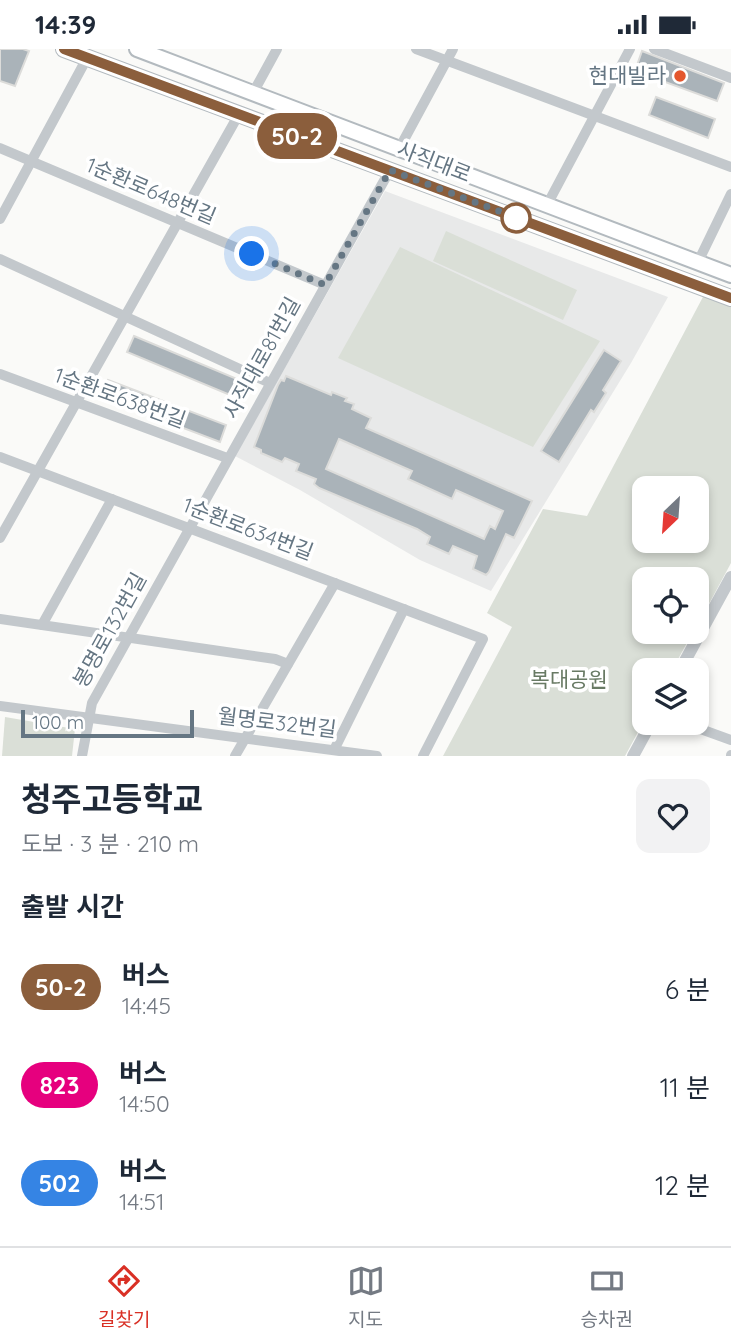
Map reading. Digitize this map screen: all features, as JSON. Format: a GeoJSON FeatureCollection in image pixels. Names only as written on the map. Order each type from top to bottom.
{"type":"FeatureCollection","features":[{"type":"Feature","properties":{"kind":"main road","name":"사직대로"},"geometry":{"type":"LineString","coordinates":[[64,49],[731,299]]}},
{"type":"Feature","properties":{"kind":"main road","name":"사직대로"},"geometry":{"type":"LineString","coordinates":[[137,49],[731,275]]}},
{"type":"Feature","properties":{"kind":"street"},"geometry":{"type":"LineString","coordinates":[[253,93],[277,49]]}},
{"type":"Feature","properties":{"kind":"street"},"geometry":{"type":"LineString","coordinates":[[416,49],[731,167]]}},
{"type":"Feature","properties":{"kind":"street"},"geometry":{"type":"LineString","coordinates":[[399,149],[453,49]]}},
{"type":"Feature","properties":{"kind":"street"},"geometry":{"type":"LineString","coordinates":[[547,205],[630,49]]}},
{"type":"Feature","properties":{"kind":"street"},"geometry":{"type":"LineString","coordinates":[[654,49],[731,78]]}},
{"type":"Feature","properties":{"kind":"street"},"geometry":{"type":"LineString","coordinates":[[0,219],[87,58]]}},
{"type":"Feature","properties":{"kind":"street"},"geometry":{"type":"LineString","coordinates":[[0,538],[239,114]]}},
{"type":"Feature","properties":{"kind":"street","name":"1순환로648번길"},"geometry":{"type":"LineString","coordinates":[[0,148],[325,285]]}},
{"type":"Feature","properties":{"kind":"street","name":"사직대로81번길"},"geometry":{"type":"LineString","coordinates":[[188,528],[390,170]]}},
{"type":"Feature","properties":{"kind":"street"},"geometry":{"type":"LineString","coordinates":[[698,263],[731,194]]}},
{"type":"Feature","properties":{"kind":"street"},"geometry":{"type":"LineString","coordinates":[[0,259],[270,383]]}},
{"type":"Feature","properties":{"kind":"street","name":"1순환로638번길"},"geometry":{"type":"LineString","coordinates":[[0,374],[228,459]]}},
{"type":"Feature","properties":{"kind":"street","name":"1순환로634번길"},"geometry":{"type":"LineString","coordinates":[[0,457],[483,639],[423,756]]}},
{"type":"Feature","properties":{"kind":"street"},"geometry":{"type":"LineString","coordinates":[[42,625],[112,499]]}},
{"type":"Feature","properties":{"kind":"street","name":"봉명로132번길"},"geometry":{"type":"LineString","coordinates":[[82,756],[92,703],[188,528]]}},
{"type":"Feature","properties":{"kind":"street"},"geometry":{"type":"LineString","coordinates":[[687,658],[731,577]]}},
{"type":"Feature","properties":{"kind":"street"},"geometry":{"type":"LineString","coordinates":[[235,756],[335,583]]}},
{"type":"Feature","properties":{"kind":"street"},"geometry":{"type":"LineString","coordinates":[[334,750],[404,609]]}},
{"type":"Feature","properties":{"kind":"street"},"geometry":{"type":"LineString","coordinates":[[0,619],[275,659],[288,664]]}},
{"type":"Feature","properties":{"kind":"street","name":"월명로32번길"},"geometry":{"type":"LineString","coordinates":[[0,706],[377,756]]}},
{"type":"Feature","properties":{"kind":"street"},"geometry":{"type":"LineString","coordinates":[[709,732],[731,740]]}},
{"type":"Feature","properties":{"kind":"street"},"geometry":{"type":"LineString","coordinates":[[633,756],[644,735]]}},
{"type":"Feature","properties":{"kind":"shaded area"},"geometry":{"type":"Polygon","coordinates":[[[385,191],[668,297],[631,363],[491,591],[420,560],[300,490],[235,456],[385,191]]]}},
{"type":"Feature","properties":{"kind":"green space"},"geometry":{"type":"Polygon","coordinates":[[[446,231],[577,290],[563,320],[433,261],[446,231]]]}},
{"type":"Feature","properties":{"kind":"green space"},"geometry":{"type":"Polygon","coordinates":[[[400,247],[600,341],[533,447],[338,358],[400,247]]]}},
{"type":"Feature","properties":{"kind":"green space","name":"복대공원"},"geometry":{"type":"Polygon","coordinates":[[[704,295],[731,306],[731,563],[709,604],[709,567],[632,567],[632,644],[686,644],[679,658],[632,658],[632,735],[636,735],[625,756],[443,756],[512,627],[487,613],[543,509],[587,516],[704,295]]]}},
{"type":"Feature","properties":{"kind":"green space"},"geometry":{"type":"Polygon","coordinates":[[[5,717],[75,729],[72,756],[2,756],[5,717]]]}},
{"type":"Feature","properties":{"kind":"building"},"geometry":{"type":"Polygon","coordinates":[[[0,49],[29,51],[15,86],[0,81],[0,49]]]}},
{"type":"Feature","properties":{"kind":"building","name":"현대빌라"},"geometry":{"type":"Polygon","coordinates":[[[642,51],[724,83],[717,101],[635,71],[642,51]]]}},
{"type":"Feature","properties":{"kind":"building"},"geometry":{"type":"Polygon","coordinates":[[[656,97],[715,119],[708,138],[649,115],[656,97]]]}},
{"type":"Feature","properties":{"kind":"building"},"geometry":{"type":"Polygon","coordinates":[[[134,336],[237,379],[230,395],[127,352],[134,336]]]}},
{"type":"Feature","properties":{"kind":"building"},"geometry":{"type":"Polygon","coordinates":[[[604,350],[621,361],[603,390],[606,393],[594,412],[591,410],[559,462],[541,451],[604,350]]]}},
{"type":"Feature","properties":{"kind":"building"},"geometry":{"type":"Polygon","coordinates":[[[286,376],[331,395],[332,392],[347,398],[345,401],[354,404],[352,409],[371,418],[366,428],[532,501],[514,538],[506,534],[489,572],[486,575],[473,569],[477,556],[453,546],[449,554],[427,544],[430,537],[417,529],[319,488],[314,484],[316,479],[296,471],[299,464],[285,458],[282,462],[254,447],[278,385],[281,380],[284,381],[286,376]],[[339,439],[326,469],[484,539],[490,526],[495,529],[503,511],[456,490],[452,499],[408,479],[412,471],[339,439]]]}},
{"type":"Feature","properties":{"kind":"building"},"geometry":{"type":"Polygon","coordinates":[[[108,380],[226,425],[220,442],[102,397],[108,380]]]}},
{"type":"Feature","properties":{"kind":"bus line","name":"50-2"},"geometry":{"type":"LineString","coordinates":[[64,49],[731,298]]}},
{"type":"Feature","properties":{"kind":"place","name":"현대빌라"},"geometry":{"type":"Point","coordinates":[680,76]}},
{"type":"Feature","properties":{"kind":"route"},"geometry":{"type":"LineString","coordinates":[[252,254],[325,285],[390,170],[525,221],[516,218]]}}]}
